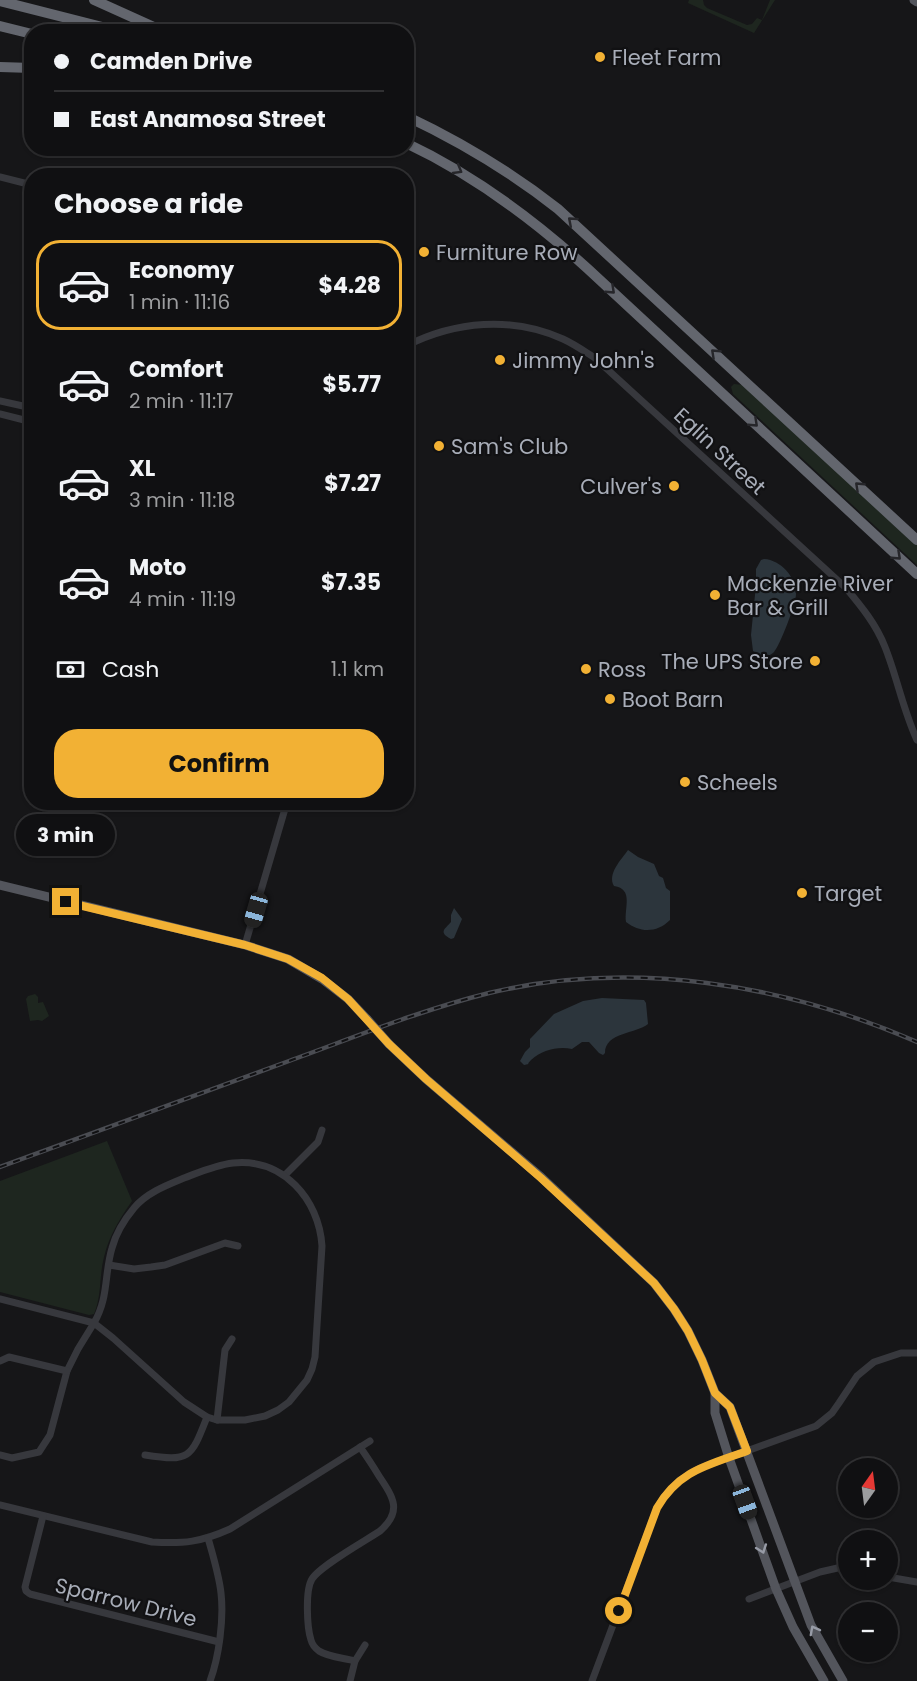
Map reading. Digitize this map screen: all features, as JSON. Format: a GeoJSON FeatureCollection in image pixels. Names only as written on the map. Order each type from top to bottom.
{"type":"FeatureCollection","features":[{"type":"Feature","properties":{"kind":"highway"},"geometry":{"type":"LineString","coordinates":[[93,0],[147,24]]}},
{"type":"Feature","properties":{"kind":"highway"},"geometry":{"type":"LineString","coordinates":[[0,1],[91,24]]}},
{"type":"Feature","properties":{"kind":"highway"},"geometry":{"type":"LineString","coordinates":[[0,26],[24,32]]}},
{"type":"Feature","properties":{"kind":"highway"},"geometry":{"type":"LineString","coordinates":[[0,67],[24,68]]}},
{"type":"Feature","properties":{"kind":"highway"},"geometry":{"type":"LineString","coordinates":[[414,120],[484,157],[558,209],[917,540]]}},
{"type":"Feature","properties":{"kind":"highway"},"geometry":{"type":"LineString","coordinates":[[414,147],[476,181],[540,226],[917,574]]}},
{"type":"Feature","properties":{"kind":"main road"},"geometry":{"type":"LineString","coordinates":[[0,885],[245,945],[288,959],[322,978],[348,999],[389,1044],[426,1079],[541,1178],[654,1283],[688,1331],[702,1360],[715,1393],[715,1413],[729,1458],[776,1589],[793,1627],[824,1681]]}},
{"type":"Feature","properties":{"kind":"main road"},"geometry":{"type":"LineString","coordinates":[[715,1393],[730,1407],[811,1625],[843,1681]]}},
{"type":"Feature","properties":{"kind":"street"},"geometry":{"type":"LineString","coordinates":[[0,177],[24,183]]}},
{"type":"Feature","properties":{"kind":"street","name":"Eglin Street"},"geometry":{"type":"LineString","coordinates":[[414,342],[459,327],[476,324],[509,325],[538,330],[564,339],[595,358],[846,588],[873,622],[884,646],[917,740]]}},
{"type":"Feature","properties":{"kind":"street"},"geometry":{"type":"LineString","coordinates":[[0,401],[24,406]]}},
{"type":"Feature","properties":{"kind":"street"},"geometry":{"type":"LineString","coordinates":[[0,414],[24,420]]}},
{"type":"Feature","properties":{"kind":"street"},"geometry":{"type":"LineString","coordinates":[[245,945],[284,810]]}},
{"type":"Feature","properties":{"kind":"street"},"geometry":{"type":"LineString","coordinates":[[285,1175],[318,1142],[322,1130]]}},
{"type":"Feature","properties":{"kind":"street"},"geometry":{"type":"LineString","coordinates":[[0,1299],[94,1323],[184,1402],[207,1417],[217,1420],[245,1420],[265,1416],[278,1410],[298,1393],[312,1369],[315,1357],[321,1232],[315,1213],[297,1187],[285,1175],[249,1163],[232,1163],[212,1168],[174,1182],[148,1195],[136,1205],[118,1231],[111,1250],[104,1300],[100,1312],[94,1323],[67,1371],[50,1435],[39,1452],[12,1458],[0,1455]]}},
{"type":"Feature","properties":{"kind":"street"},"geometry":{"type":"LineString","coordinates":[[109,1265],[134,1269],[151,1268],[225,1243],[238,1246]]}},
{"type":"Feature","properties":{"kind":"street"},"geometry":{"type":"LineString","coordinates":[[217,1420],[225,1350],[232,1339]]}},
{"type":"Feature","properties":{"kind":"street"},"geometry":{"type":"LineString","coordinates":[[592,1681],[657,1508],[680,1480],[700,1468],[816,1426],[836,1408],[857,1376],[874,1362],[901,1353],[917,1353]]}},
{"type":"Feature","properties":{"kind":"street"},"geometry":{"type":"LineString","coordinates":[[0,1361],[9,1357],[67,1371]]}},
{"type":"Feature","properties":{"kind":"street"},"geometry":{"type":"LineString","coordinates":[[145,1455],[177,1458],[187,1455],[195,1447],[207,1417]]}},
{"type":"Feature","properties":{"kind":"street"},"geometry":{"type":"LineString","coordinates":[[0,1505],[152,1542],[191,1542],[208,1539],[230,1529],[370,1441]]}},
{"type":"Feature","properties":{"kind":"street"},"geometry":{"type":"LineString","coordinates":[[355,1661],[316,1649],[311,1641],[309,1626],[308,1589],[310,1581],[319,1571],[380,1531],[388,1525],[392,1517],[395,1507],[393,1496],[360,1447]]}},
{"type":"Feature","properties":{"kind":"street","name":"Sparrow Drive"},"geometry":{"type":"LineString","coordinates":[[44,1516],[25,1587],[30,1594],[219,1642]]}},
{"type":"Feature","properties":{"kind":"street"},"geometry":{"type":"LineString","coordinates":[[208,1539],[221,1592],[222,1610],[219,1642],[210,1681]]}},
{"type":"Feature","properties":{"kind":"street"},"geometry":{"type":"LineString","coordinates":[[749,1599],[820,1572],[838,1568]]}},
{"type":"Feature","properties":{"kind":"street"},"geometry":{"type":"LineString","coordinates":[[898,1579],[917,1582]]}},
{"type":"Feature","properties":{"kind":"street"},"geometry":{"type":"LineString","coordinates":[[350,1681],[355,1661],[365,1646]]}},
{"type":"Feature","properties":{"kind":"shaded area"},"geometry":{"type":"Polygon","coordinates":[[[689,0],[703,0],[707,8],[747,25],[752,24],[757,18],[762,20],[770,0],[775,0],[754,33],[688,3],[689,0]]]}},
{"type":"Feature","properties":{"kind":"shaded area"},"geometry":{"type":"Polygon","coordinates":[[[734,384],[744,385],[917,545],[917,565],[733,394],[731,387],[734,384]]]}},
{"type":"Feature","properties":{"kind":"shaded area"},"geometry":{"type":"Polygon","coordinates":[[[764,559],[776,562],[786,570],[793,582],[796,594],[791,615],[777,648],[771,654],[761,656],[753,651],[751,635],[756,569],[764,559]]]}},
{"type":"Feature","properties":{"kind":"shaded area"},"geometry":{"type":"Polygon","coordinates":[[[628,850],[654,864],[666,888],[670,891],[670,920],[660,927],[643,930],[626,922],[626,895],[620,888],[614,886],[612,877],[628,850]]]}},
{"type":"Feature","properties":{"kind":"shaded area"},"geometry":{"type":"Polygon","coordinates":[[[454,908],[462,919],[454,938],[451,939],[444,930],[451,922],[454,908]]]}},
{"type":"Feature","properties":{"kind":"shaded area"},"geometry":{"type":"Polygon","coordinates":[[[35,994],[38,997],[38,1003],[43,1002],[49,1016],[42,1021],[30,1021],[26,999],[35,994]]]}},
{"type":"Feature","properties":{"kind":"shaded area"},"geometry":{"type":"Polygon","coordinates":[[[602,998],[644,1000],[648,1024],[615,1037],[606,1046],[603,1055],[589,1042],[582,1042],[572,1049],[561,1048],[545,1051],[528,1064],[524,1065],[520,1061],[530,1047],[530,1039],[554,1014],[583,1001],[602,998]]]}},
{"type":"Feature","properties":{"kind":"shaded area"},"geometry":{"type":"Polygon","coordinates":[[[107,1141],[132,1201],[115,1228],[106,1249],[94,1314],[89,1315],[0,1292],[0,1181],[107,1141]]]}},
{"type":"Feature","properties":{"kind":"railway"},"geometry":{"type":"LineString","coordinates":[[0,1167],[413,1016],[489,993],[543,983],[598,978],[652,978],[707,983],[761,992],[814,1005],[917,1042]]}},
{"type":"Feature","properties":{"kind":"place","name":"Fleet Farm"},"geometry":{"type":"Point","coordinates":[600,57]}},
{"type":"Feature","properties":{"kind":"place","name":"Furniture Row"},"geometry":{"type":"Point","coordinates":[424,252]}},
{"type":"Feature","properties":{"kind":"place","name":"Jimmy John's"},"geometry":{"type":"Point","coordinates":[500,360]}},
{"type":"Feature","properties":{"kind":"place","name":"Sam's Club"},"geometry":{"type":"Point","coordinates":[439,446]}},
{"type":"Feature","properties":{"kind":"place","name":"Culver's"},"geometry":{"type":"Point","coordinates":[674,486]}},
{"type":"Feature","properties":{"kind":"place","name":"Mackenzie River Bar & Grill"},"geometry":{"type":"Point","coordinates":[715,595]}},
{"type":"Feature","properties":{"kind":"place","name":"The UPS Store"},"geometry":{"type":"Point","coordinates":[815,661]}},
{"type":"Feature","properties":{"kind":"place","name":"Ross"},"geometry":{"type":"Point","coordinates":[586,669]}},
{"type":"Feature","properties":{"kind":"place","name":"Boot Barn"},"geometry":{"type":"Point","coordinates":[610,699]}},
{"type":"Feature","properties":{"kind":"place","name":"Scheels"},"geometry":{"type":"Point","coordinates":[685,782]}},
{"type":"Feature","properties":{"kind":"place","name":"Target"},"geometry":{"type":"Point","coordinates":[802,893]}},
{"type":"Feature","properties":{"kind":"route"},"geometry":{"type":"LineString","coordinates":[[66,902],[245,945],[288,959],[322,978],[348,999],[389,1044],[426,1079],[541,1178],[654,1283],[688,1331],[715,1393],[730,1407],[747,1451],[700,1468],[680,1480],[664,1497],[657,1508],[619,1611]]}}]}
